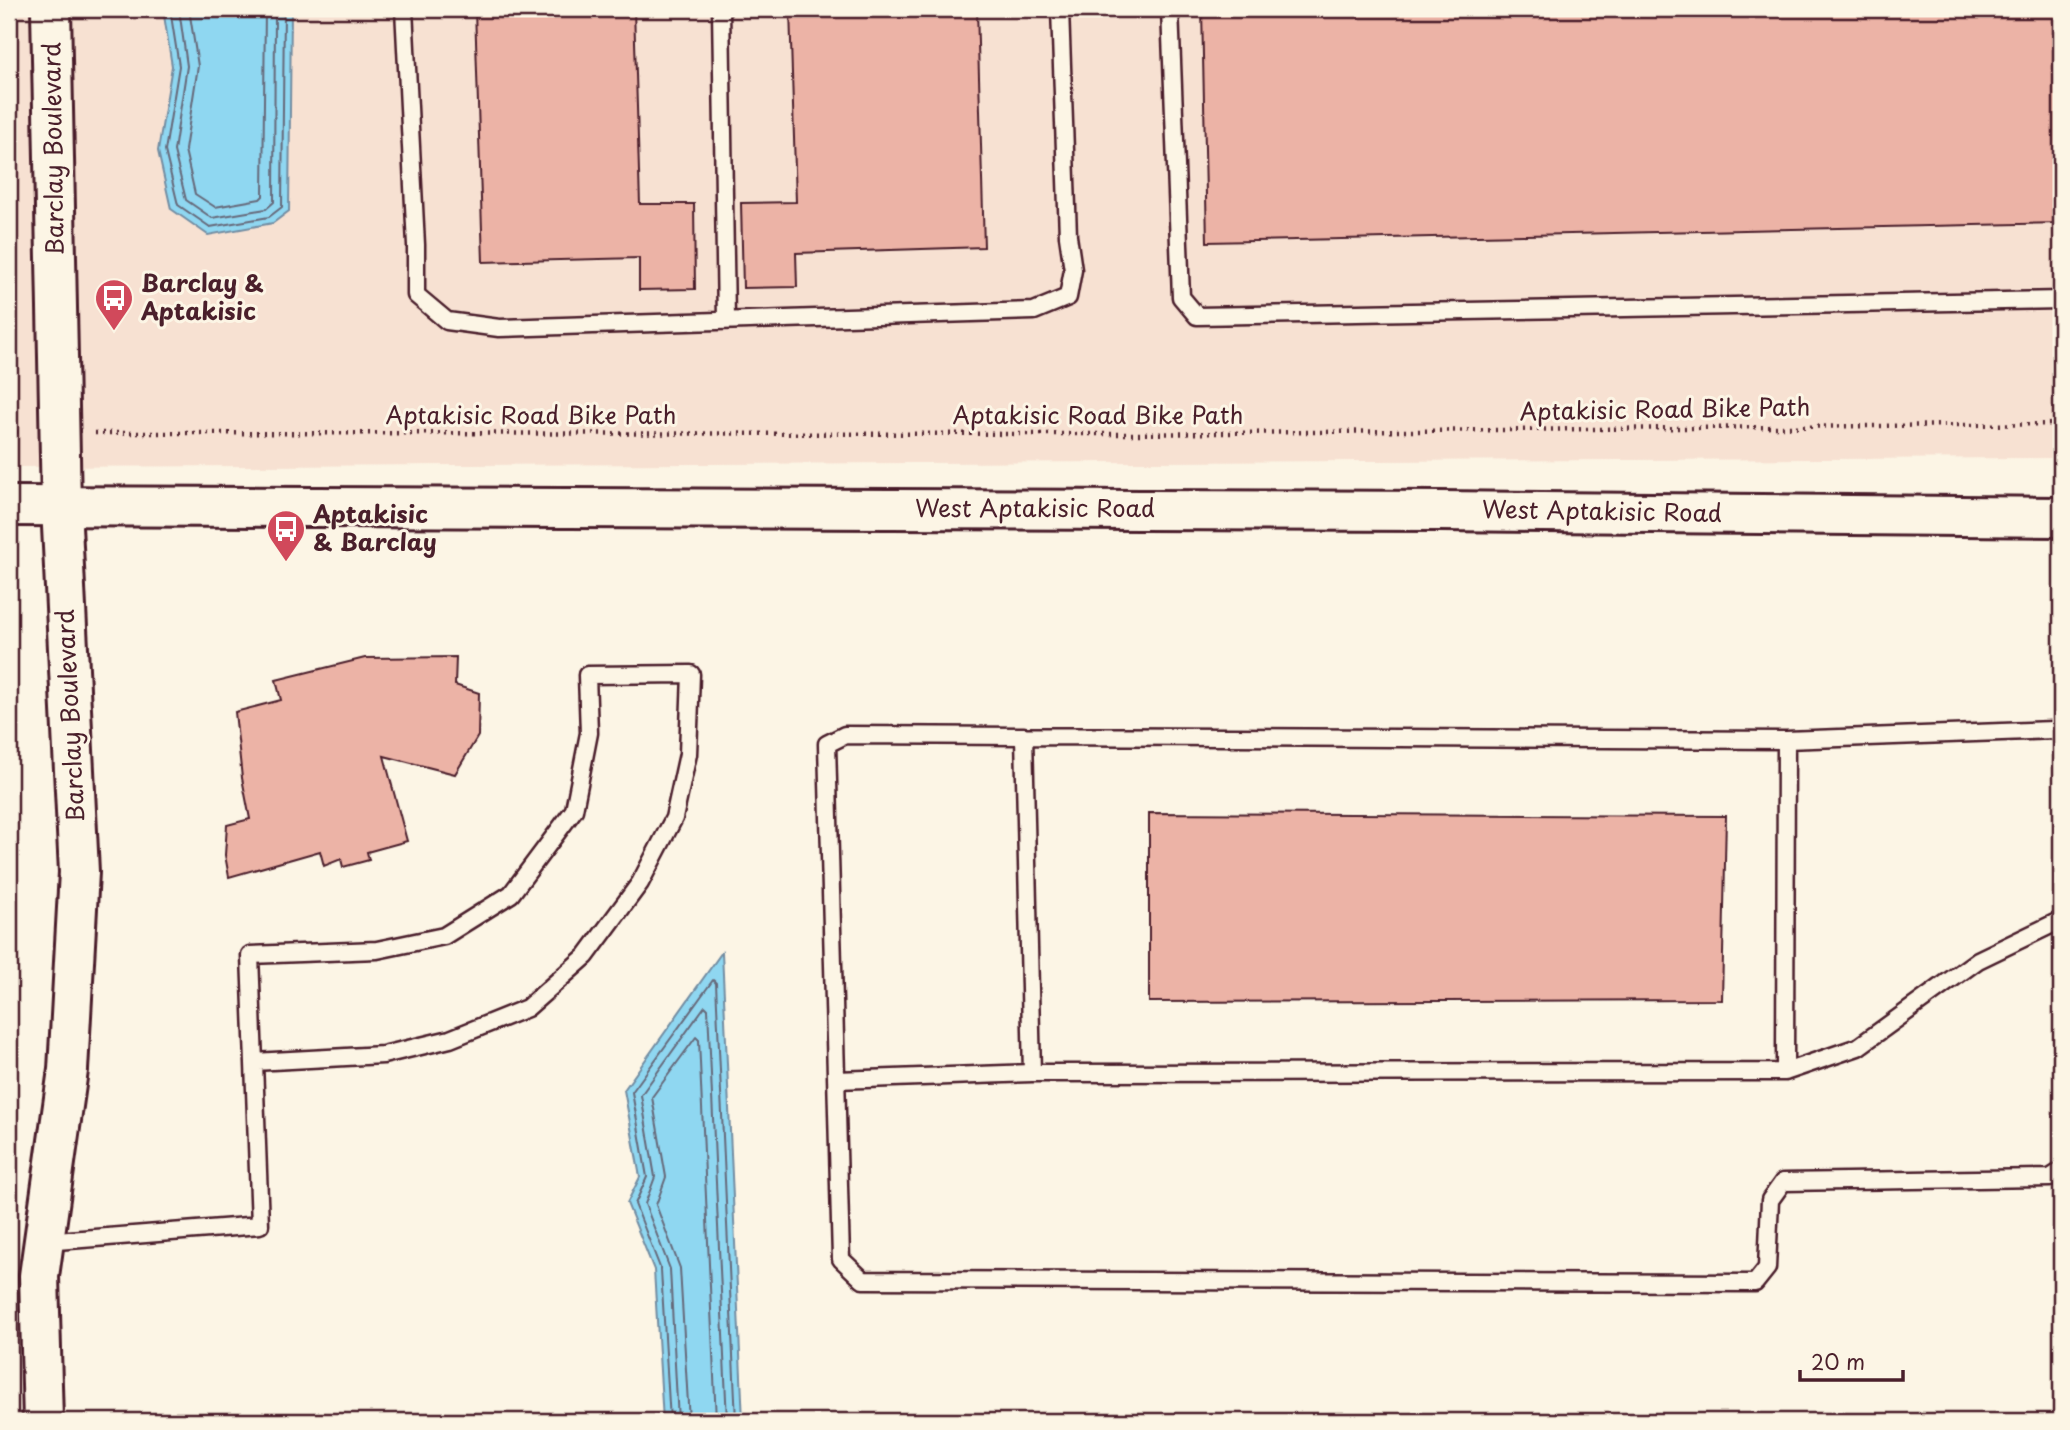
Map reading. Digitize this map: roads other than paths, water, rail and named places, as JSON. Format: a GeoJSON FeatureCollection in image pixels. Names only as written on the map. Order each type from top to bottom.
{"type":"FeatureCollection","features":[{"type":"Feature","properties":{"kind":"main road","name":"Barclay Boulevard"},"geometry":{"type":"LineString","coordinates":[[43,1421],[39,1276],[68,1070],[79,872],[61,506],[51,9]]}},
{"type":"Feature","properties":{"kind":"main road","name":"West Aptakisic Road"},"geometry":{"type":"LineString","coordinates":[[9,506],[1413,511],[2061,517]]}},
{"type":"Feature","properties":{"kind":"lane"},"geometry":{"type":"LineString","coordinates":[[404,9],[416,295],[447,321],[499,328],[1034,311],[1068,297],[1073,270],[1068,236],[1060,9]]}},
{"type":"Feature","properties":{"kind":"lane"},"geometry":{"type":"LineString","coordinates":[[721,9],[726,320]]}},
{"type":"Feature","properties":{"kind":"lane"},"geometry":{"type":"LineString","coordinates":[[1170,9],[1181,297],[1197,316],[2061,300]]}},
{"type":"Feature","properties":{"kind":"lane"},"geometry":{"type":"LineString","coordinates":[[44,1242],[260,1225],[250,955],[377,950],[444,936],[512,894],[574,810],[589,733],[587,675],[691,674],[688,754],[674,818],[640,883],[586,956],[527,1009],[450,1039],[383,1055],[254,1062]]}},
{"type":"Feature","properties":{"kind":"lane"},"geometry":{"type":"LineString","coordinates":[[2061,735],[2054,730],[1786,740],[845,735],[827,744],[842,1259],[863,1280],[1755,1283],[1767,1268],[1770,1200],[1783,1182],[2050,1178],[2061,1171]]}},
{"type":"Feature","properties":{"kind":"lane"},"geometry":{"type":"LineString","coordinates":[[1024,736],[1032,1073]]}},
{"type":"Feature","properties":{"kind":"lane"},"geometry":{"type":"LineString","coordinates":[[1784,1072],[1786,740]]}},
{"type":"Feature","properties":{"kind":"lane"},"geometry":{"type":"LineString","coordinates":[[837,1080],[1032,1073],[1784,1072],[1858,1047],[1978,960],[2061,920]]}},
{"type":"Feature","properties":{"kind":"water"},"geometry":{"type":"Polygon","coordinates":[[[163,9],[291,9],[289,211],[273,223],[208,235],[171,209],[158,151],[172,66],[163,9]]]}},
{"type":"Feature","properties":{"kind":"water"},"geometry":{"type":"Polygon","coordinates":[[[722,952],[743,1421],[663,1421],[654,1270],[627,1203],[640,1177],[624,1090],[722,952]]]}},
{"type":"Feature","properties":{"kind":"place","name":"Barclay & Aptakisic"},"geometry":{"type":"Point","coordinates":[114,332]}},
{"type":"Feature","properties":{"kind":"place","name":"Aptakisic & Barclay"},"geometry":{"type":"Point","coordinates":[286,563]}}]}
